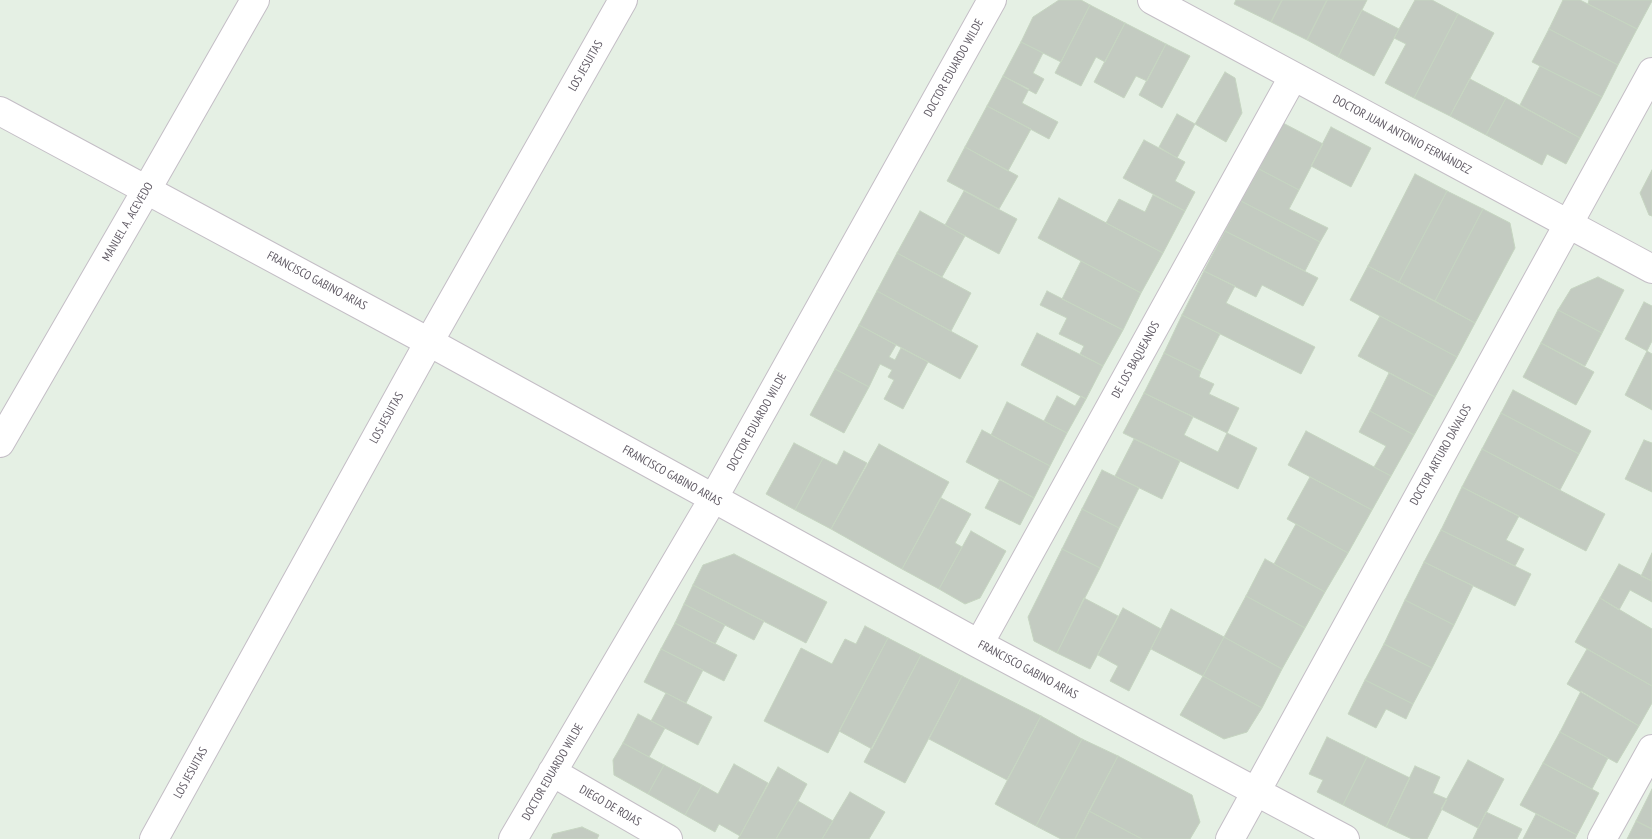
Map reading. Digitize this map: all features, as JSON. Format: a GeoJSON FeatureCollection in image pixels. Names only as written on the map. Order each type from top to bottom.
{"type":"FeatureCollection","features":[{"type":"Feature","properties":{"kind":"street","name":"MANUEL A. ACEVEDO"},"geometry":{"type":"LineString","coordinates":[[0,442],[148,189],[255,0]]}},
{"type":"Feature","properties":{"kind":"street","name":"LOS JESUITAS"},"geometry":{"type":"LineString","coordinates":[[154,839],[429,342],[623,0]]}},
{"type":"Feature","properties":{"kind":"street","name":"DOCTOR EDUARDO WILDE"},"geometry":{"type":"LineString","coordinates":[[514,839],[714,499],[992,0]]}},
{"type":"Feature","properties":{"kind":"street","name":"DOCTOR JUAN ANTONIO FERNÁNDEZ"},"geometry":{"type":"LineString","coordinates":[[1152,0],[1652,269]]}},
{"type":"Feature","properties":{"kind":"street","name":"DOCTOR ARTURO DÁVALOS"},"geometry":{"type":"LineString","coordinates":[[1230,839],[1652,72]]}},
{"type":"Feature","properties":{"kind":"street","name":"DE LOS BAQUEANOS"},"geometry":{"type":"LineString","coordinates":[[979,644],[1293,77]]}},
{"type":"Feature","properties":{"kind":"street","name":"FRANCISCO GABINO ARIAS"},"geometry":{"type":"LineString","coordinates":[[0,111],[148,189],[979,644],[1345,839]]}},
{"type":"Feature","properties":{"kind":"street"},"geometry":{"type":"LineString","coordinates":[[1602,839],[1652,749]]}},
{"type":"Feature","properties":{"kind":"street","name":"DIEGO DE ROJAS"},"geometry":{"type":"LineString","coordinates":[[552,772],[668,839]]}},
{"type":"Feature","properties":{"kind":"building"},"geometry":{"type":"Polygon","coordinates":[[[1059,0],[1081,0],[1090,5],[1061,62],[1021,42],[1033,17],[1059,0]]]}},
{"type":"Feature","properties":{"kind":"building"},"geometry":{"type":"Polygon","coordinates":[[[1236,0],[1282,0],[1271,22],[1234,4],[1236,0]]]}},
{"type":"Feature","properties":{"kind":"building"},"geometry":{"type":"Polygon","coordinates":[[[1282,0],[1327,0],[1307,40],[1271,22],[1282,0]]]}},
{"type":"Feature","properties":{"kind":"building"},"geometry":{"type":"Polygon","coordinates":[[[1327,0],[1367,0],[1338,57],[1307,40],[1327,0]]]}},
{"type":"Feature","properties":{"kind":"building"},"geometry":{"type":"Polygon","coordinates":[[[1415,0],[1432,0],[1458,14],[1414,98],[1385,83],[1406,44],[1394,38],[1415,0]]]}},
{"type":"Feature","properties":{"kind":"building"},"geometry":{"type":"Polygon","coordinates":[[[1563,0],[1580,0],[1637,29],[1618,65],[1549,29],[1563,0]]]}},
{"type":"Feature","properties":{"kind":"building"},"geometry":{"type":"Polygon","coordinates":[[[1589,0],[1652,1],[1637,29],[1588,4],[1589,0]]]}},
{"type":"Feature","properties":{"kind":"building"},"geometry":{"type":"Polygon","coordinates":[[[1090,5],[1125,23],[1105,62],[1096,57],[1081,86],[1055,73],[1090,5]]]}},
{"type":"Feature","properties":{"kind":"building"},"geometry":{"type":"Polygon","coordinates":[[[1362,10],[1399,29],[1374,76],[1338,57],[1362,10]]]}},
{"type":"Feature","properties":{"kind":"building"},"geometry":{"type":"Polygon","coordinates":[[[1458,14],[1494,33],[1450,116],[1414,98],[1458,14]]]}},
{"type":"Feature","properties":{"kind":"building"},"geometry":{"type":"Polygon","coordinates":[[[1125,23],[1166,44],[1147,81],[1136,76],[1124,98],[1094,82],[1125,23]]]}},
{"type":"Feature","properties":{"kind":"building"},"geometry":{"type":"Polygon","coordinates":[[[1549,29],[1618,65],[1602,97],[1532,62],[1549,29]]]}},
{"type":"Feature","properties":{"kind":"building"},"geometry":{"type":"Polygon","coordinates":[[[1021,42],[1043,53],[1033,73],[1044,79],[1036,94],[1003,76],[1021,42]]]}},
{"type":"Feature","properties":{"kind":"building"},"geometry":{"type":"Polygon","coordinates":[[[1166,44],[1190,56],[1162,108],[1139,95],[1166,44]]]}},
{"type":"Feature","properties":{"kind":"building"},"geometry":{"type":"Polygon","coordinates":[[[1540,66],[1602,97],[1580,138],[1520,105],[1540,66]]]}},
{"type":"Feature","properties":{"kind":"building"},"geometry":{"type":"Polygon","coordinates":[[[1225,72],[1235,78],[1242,113],[1226,142],[1195,124],[1225,72]]]}},
{"type":"Feature","properties":{"kind":"building"},"geometry":{"type":"Polygon","coordinates":[[[1003,76],[1029,89],[1022,103],[1058,122],[1049,139],[987,106],[1003,76]]]}},
{"type":"Feature","properties":{"kind":"building"},"geometry":{"type":"Polygon","coordinates":[[[1470,79],[1506,98],[1486,135],[1450,116],[1470,79]]]}},
{"type":"Feature","properties":{"kind":"building"},"geometry":{"type":"Polygon","coordinates":[[[1506,98],[1580,138],[1566,164],[1547,154],[1542,165],[1486,135],[1506,98]]]}},
{"type":"Feature","properties":{"kind":"building"},"geometry":{"type":"Polygon","coordinates":[[[987,106],[1031,129],[1008,171],[965,147],[987,106]]]}},
{"type":"Feature","properties":{"kind":"building"},"geometry":{"type":"Polygon","coordinates":[[[1177,114],[1195,124],[1177,158],[1159,147],[1177,114]]]}},
{"type":"Feature","properties":{"kind":"building"},"geometry":{"type":"Polygon","coordinates":[[[1283,123],[1323,144],[1299,190],[1259,169],[1283,123]]]}},
{"type":"Feature","properties":{"kind":"building"},"geometry":{"type":"Polygon","coordinates":[[[1331,127],[1371,148],[1351,187],[1311,166],[1331,127]]]}},
{"type":"Feature","properties":{"kind":"building"},"geometry":{"type":"Polygon","coordinates":[[[1144,140],[1185,162],[1175,181],[1195,192],[1185,211],[1123,178],[1144,140]]]}},
{"type":"Feature","properties":{"kind":"building"},"geometry":{"type":"Polygon","coordinates":[[[965,147],[1018,176],[999,209],[947,181],[965,147]]]}},
{"type":"Feature","properties":{"kind":"building"},"geometry":{"type":"Polygon","coordinates":[[[1259,169],[1299,190],[1289,209],[1328,228],[1320,242],[1241,201],[1259,169]]]}},
{"type":"Feature","properties":{"kind":"building"},"geometry":{"type":"Polygon","coordinates":[[[1652,170],[1652,216],[1649,215],[1640,193],[1652,170]]]}},
{"type":"Feature","properties":{"kind":"building"},"geometry":{"type":"Polygon","coordinates":[[[1415,174],[1447,191],[1399,282],[1368,266],[1415,174]]]}},
{"type":"Feature","properties":{"kind":"building"},"geometry":{"type":"Polygon","coordinates":[[[964,191],[1017,219],[999,254],[945,225],[964,191]]]}},
{"type":"Feature","properties":{"kind":"building"},"geometry":{"type":"Polygon","coordinates":[[[1447,191],[1483,209],[1435,301],[1399,282],[1447,191]]]}},
{"type":"Feature","properties":{"kind":"building"},"geometry":{"type":"Polygon","coordinates":[[[1153,195],[1185,211],[1163,253],[1106,223],[1119,199],[1145,212],[1153,195]]]}},
{"type":"Feature","properties":{"kind":"building"},"geometry":{"type":"Polygon","coordinates":[[[1059,198],[1163,253],[1141,293],[1038,238],[1059,198]]]}},
{"type":"Feature","properties":{"kind":"building"},"geometry":{"type":"Polygon","coordinates":[[[1241,201],[1320,242],[1305,271],[1225,231],[1241,201]]]}},
{"type":"Feature","properties":{"kind":"building"},"geometry":{"type":"Polygon","coordinates":[[[1483,209],[1510,223],[1515,248],[1475,323],[1435,301],[1483,209]]]}},
{"type":"Feature","properties":{"kind":"building"},"geometry":{"type":"Polygon","coordinates":[[[920,211],[965,236],[942,277],[897,253],[920,211]]]}},
{"type":"Feature","properties":{"kind":"building"},"geometry":{"type":"Polygon","coordinates":[[[1225,231],[1318,278],[1303,306],[1262,285],[1256,297],[1204,271],[1225,231]]]}},
{"type":"Feature","properties":{"kind":"building"},"geometry":{"type":"Polygon","coordinates":[[[897,253],[971,293],[951,331],[877,291],[897,253]]]}},
{"type":"Feature","properties":{"kind":"building"},"geometry":{"type":"Polygon","coordinates":[[[1081,261],[1141,293],[1123,330],[1062,299],[1081,261]]]}},
{"type":"Feature","properties":{"kind":"building"},"geometry":{"type":"Polygon","coordinates":[[[1368,266],[1475,323],[1457,357],[1350,300],[1368,266]]]}},
{"type":"Feature","properties":{"kind":"building"},"geometry":{"type":"Polygon","coordinates":[[[1204,271],[1235,286],[1226,303],[1315,347],[1301,374],[1182,315],[1204,271]]]}},
{"type":"Feature","properties":{"kind":"building"},"geometry":{"type":"Polygon","coordinates":[[[1598,277],[1624,290],[1602,333],[1558,310],[1571,289],[1598,277]]]}},
{"type":"Feature","properties":{"kind":"building"},"geometry":{"type":"Polygon","coordinates":[[[877,291],[978,346],[960,379],[859,325],[877,291]]]}},
{"type":"Feature","properties":{"kind":"building"},"geometry":{"type":"Polygon","coordinates":[[[1047,291],[1123,330],[1103,366],[1080,354],[1084,346],[1059,334],[1067,318],[1040,305],[1047,291]]]}},
{"type":"Feature","properties":{"kind":"building"},"geometry":{"type":"Polygon","coordinates":[[[1644,302],[1652,306],[1652,341],[1647,351],[1625,339],[1644,302]]]}},
{"type":"Feature","properties":{"kind":"building"},"geometry":{"type":"Polygon","coordinates":[[[1558,310],[1602,333],[1585,366],[1541,343],[1558,310]]]}},
{"type":"Feature","properties":{"kind":"building"},"geometry":{"type":"Polygon","coordinates":[[[1182,315],[1220,334],[1201,371],[1164,353],[1182,315]]]}},
{"type":"Feature","properties":{"kind":"building"},"geometry":{"type":"Polygon","coordinates":[[[1380,316],[1457,357],[1435,397],[1358,356],[1380,316]]]}},
{"type":"Feature","properties":{"kind":"building"},"geometry":{"type":"Polygon","coordinates":[[[859,325],[896,345],[889,357],[895,360],[901,348],[928,362],[903,409],[884,399],[894,380],[888,377],[892,370],[880,364],[869,387],[835,369],[859,325]]]}},
{"type":"Feature","properties":{"kind":"building"},"geometry":{"type":"Polygon","coordinates":[[[1037,333],[1103,366],[1086,399],[1021,365],[1037,333]]]}},
{"type":"Feature","properties":{"kind":"building"},"geometry":{"type":"Polygon","coordinates":[[[1541,343],[1594,372],[1576,405],[1523,377],[1541,343]]]}},
{"type":"Feature","properties":{"kind":"building"},"geometry":{"type":"Polygon","coordinates":[[[1647,351],[1652,354],[1652,410],[1625,395],[1647,351]]]}},
{"type":"Feature","properties":{"kind":"building"},"geometry":{"type":"Polygon","coordinates":[[[1164,353],[1201,371],[1199,377],[1214,384],[1209,394],[1239,408],[1227,433],[1144,393],[1164,353]]]}},
{"type":"Feature","properties":{"kind":"building"},"geometry":{"type":"Polygon","coordinates":[[[835,369],[869,387],[844,433],[810,415],[835,369]]]}},
{"type":"Feature","properties":{"kind":"building"},"geometry":{"type":"Polygon","coordinates":[[[1389,373],[1435,397],[1414,435],[1370,411],[1389,373]]]}},
{"type":"Feature","properties":{"kind":"building"},"geometry":{"type":"Polygon","coordinates":[[[1513,390],[1591,431],[1579,454],[1501,413],[1513,390]]]}},
{"type":"Feature","properties":{"kind":"building"},"geometry":{"type":"Polygon","coordinates":[[[1144,393],[1193,417],[1184,435],[1218,452],[1227,433],[1257,448],[1238,489],[1123,433],[1144,393]]]}},
{"type":"Feature","properties":{"kind":"building"},"geometry":{"type":"Polygon","coordinates":[[[1057,396],[1075,406],[1081,396],[1086,399],[1067,433],[1044,421],[1057,396]]]}},
{"type":"Feature","properties":{"kind":"building"},"geometry":{"type":"Polygon","coordinates":[[[1007,402],[1067,433],[1050,466],[991,435],[1007,402]]]}},
{"type":"Feature","properties":{"kind":"building"},"geometry":{"type":"Polygon","coordinates":[[[1370,411],[1414,435],[1391,476],[1374,467],[1386,446],[1359,432],[1370,411]]]}},
{"type":"Feature","properties":{"kind":"building"},"geometry":{"type":"Polygon","coordinates":[[[1501,413],[1579,454],[1560,490],[1482,449],[1501,413]]]}},
{"type":"Feature","properties":{"kind":"building"},"geometry":{"type":"Polygon","coordinates":[[[982,430],[1050,466],[1034,498],[966,462],[982,430]]]}},
{"type":"Feature","properties":{"kind":"building"},"geometry":{"type":"Polygon","coordinates":[[[1306,431],[1391,476],[1372,510],[1288,465],[1306,431]]]}},
{"type":"Feature","properties":{"kind":"building"},"geometry":{"type":"Polygon","coordinates":[[[1134,439],[1180,461],[1162,499],[1115,476],[1134,439]]]}},
{"type":"Feature","properties":{"kind":"building"},"geometry":{"type":"Polygon","coordinates":[[[1644,440],[1652,443],[1652,492],[1625,479],[1644,440]]]}},
{"type":"Feature","properties":{"kind":"building"},"geometry":{"type":"Polygon","coordinates":[[[794,443],[823,458],[795,510],[766,494],[794,443]]]}},
{"type":"Feature","properties":{"kind":"building"},"geometry":{"type":"Polygon","coordinates":[[[879,444],[949,482],[902,569],[831,529],[879,444]]]}},
{"type":"Feature","properties":{"kind":"building"},"geometry":{"type":"Polygon","coordinates":[[[1482,449],[1605,514],[1586,551],[1462,487],[1482,449]]]}},
{"type":"Feature","properties":{"kind":"building"},"geometry":{"type":"Polygon","coordinates":[[[844,451],[867,463],[831,529],[795,510],[823,458],[837,465],[844,451]]]}},
{"type":"Feature","properties":{"kind":"building"},"geometry":{"type":"Polygon","coordinates":[[[1102,470],[1139,488],[1119,528],[1082,509],[1102,470]]]}},
{"type":"Feature","properties":{"kind":"building"},"geometry":{"type":"Polygon","coordinates":[[[1310,477],[1372,510],[1348,553],[1287,519],[1310,477]]]}},
{"type":"Feature","properties":{"kind":"building"},"geometry":{"type":"Polygon","coordinates":[[[1000,479],[1034,498],[1020,525],[985,508],[1000,479]]]}},
{"type":"Feature","properties":{"kind":"building"},"geometry":{"type":"Polygon","coordinates":[[[1462,487],[1519,516],[1506,540],[1524,549],[1515,566],[1441,530],[1462,487]]]}},
{"type":"Feature","properties":{"kind":"building"},"geometry":{"type":"Polygon","coordinates":[[[941,498],[971,514],[955,543],[962,547],[939,589],[902,569],[941,498]]]}},
{"type":"Feature","properties":{"kind":"building"},"geometry":{"type":"Polygon","coordinates":[[[1082,509],[1119,528],[1100,568],[1062,549],[1082,509]]]}},
{"type":"Feature","properties":{"kind":"building"},"geometry":{"type":"Polygon","coordinates":[[[1296,524],[1348,553],[1325,592],[1274,564],[1296,524]]]}},
{"type":"Feature","properties":{"kind":"building"},"geometry":{"type":"Polygon","coordinates":[[[1441,530],[1531,574],[1515,606],[1424,562],[1441,530]]]}},
{"type":"Feature","properties":{"kind":"building"},"geometry":{"type":"Polygon","coordinates":[[[971,531],[1006,551],[980,598],[965,604],[939,589],[971,531]]]}},
{"type":"Feature","properties":{"kind":"building"},"geometry":{"type":"Polygon","coordinates":[[[1062,549],[1100,568],[1057,653],[1034,641],[1028,617],[1062,549]]]}},
{"type":"Feature","properties":{"kind":"building"},"geometry":{"type":"Polygon","coordinates":[[[1652,553],[1652,581],[1641,576],[1652,553]]]}},
{"type":"Feature","properties":{"kind":"building"},"geometry":{"type":"Polygon","coordinates":[[[734,554],[827,602],[806,643],[693,585],[703,565],[734,554]]]}},
{"type":"Feature","properties":{"kind":"building"},"geometry":{"type":"Polygon","coordinates":[[[1265,559],[1325,592],[1305,628],[1246,596],[1265,559]]]}},
{"type":"Feature","properties":{"kind":"building"},"geometry":{"type":"Polygon","coordinates":[[[1424,562],[1473,586],[1454,625],[1405,600],[1424,562]]]}},
{"type":"Feature","properties":{"kind":"building"},"geometry":{"type":"Polygon","coordinates":[[[1619,564],[1652,581],[1652,602],[1630,590],[1619,610],[1600,598],[1619,564]]]}},
{"type":"Feature","properties":{"kind":"building"},"geometry":{"type":"Polygon","coordinates":[[[693,585],[764,621],[754,640],[684,604],[693,585]]]}},
{"type":"Feature","properties":{"kind":"building"},"geometry":{"type":"Polygon","coordinates":[[[1246,596],[1305,628],[1282,669],[1224,637],[1246,596]]]}},
{"type":"Feature","properties":{"kind":"building"},"geometry":{"type":"Polygon","coordinates":[[[1084,598],[1118,616],[1090,669],[1057,653],[1084,598]]]}},
{"type":"Feature","properties":{"kind":"building"},"geometry":{"type":"Polygon","coordinates":[[[1600,598],[1652,629],[1652,686],[1575,642],[1600,598]]]}},
{"type":"Feature","properties":{"kind":"building"},"geometry":{"type":"Polygon","coordinates":[[[1405,600],[1454,625],[1432,668],[1384,644],[1405,600]]]}},
{"type":"Feature","properties":{"kind":"building"},"geometry":{"type":"Polygon","coordinates":[[[684,604],[725,625],[715,644],[675,623],[684,604]]]}},
{"type":"Feature","properties":{"kind":"building"},"geometry":{"type":"Polygon","coordinates":[[[1123,608],[1161,629],[1129,691],[1110,681],[1118,666],[1098,655],[1123,608]]]}},
{"type":"Feature","properties":{"kind":"building"},"geometry":{"type":"Polygon","coordinates":[[[1171,609],[1224,637],[1203,676],[1151,649],[1171,609]]]}},
{"type":"Feature","properties":{"kind":"building"},"geometry":{"type":"Polygon","coordinates":[[[675,623],[737,655],[724,681],[661,649],[675,623]]]}},
{"type":"Feature","properties":{"kind":"building"},"geometry":{"type":"Polygon","coordinates":[[[865,626],[888,638],[828,753],[764,721],[801,648],[832,664],[845,639],[856,644],[865,626]]]}},
{"type":"Feature","properties":{"kind":"building"},"geometry":{"type":"Polygon","coordinates":[[[1224,637],[1282,669],[1262,708],[1203,676],[1224,637]]]}},
{"type":"Feature","properties":{"kind":"building"},"geometry":{"type":"Polygon","coordinates":[[[888,638],[921,655],[872,749],[839,731],[888,638]]]}},
{"type":"Feature","properties":{"kind":"building"},"geometry":{"type":"Polygon","coordinates":[[[1384,644],[1432,668],[1413,704],[1365,680],[1384,644]]]}},
{"type":"Feature","properties":{"kind":"building"},"geometry":{"type":"Polygon","coordinates":[[[661,649],[703,670],[686,703],[644,682],[661,649]]]}},
{"type":"Feature","properties":{"kind":"building"},"geometry":{"type":"Polygon","coordinates":[[[1587,649],[1652,686],[1652,703],[1639,726],[1567,684],[1587,649]]]}},
{"type":"Feature","properties":{"kind":"building"},"geometry":{"type":"Polygon","coordinates":[[[921,655],[962,676],[905,783],[864,762],[921,655]]]}},
{"type":"Feature","properties":{"kind":"building"},"geometry":{"type":"Polygon","coordinates":[[[962,676],[1041,716],[1007,780],[929,739],[962,676]]]}},
{"type":"Feature","properties":{"kind":"building"},"geometry":{"type":"Polygon","coordinates":[[[1203,676],[1262,708],[1247,732],[1224,739],[1180,715],[1203,676]]]}},
{"type":"Feature","properties":{"kind":"building"},"geometry":{"type":"Polygon","coordinates":[[[1365,680],[1413,704],[1406,719],[1386,709],[1376,728],[1348,714],[1365,680]]]}},
{"type":"Feature","properties":{"kind":"building"},"geometry":{"type":"Polygon","coordinates":[[[1581,691],[1639,726],[1617,763],[1560,732],[1581,691]]]}},
{"type":"Feature","properties":{"kind":"building"},"geometry":{"type":"Polygon","coordinates":[[[666,693],[712,717],[698,745],[651,721],[666,693]]]}},
{"type":"Feature","properties":{"kind":"building"},"geometry":{"type":"Polygon","coordinates":[[[638,714],[665,728],[649,757],[623,743],[638,714]]]}},
{"type":"Feature","properties":{"kind":"building"},"geometry":{"type":"Polygon","coordinates":[[[1041,716],[1082,739],[1036,826],[995,804],[1041,716]]]}},
{"type":"Feature","properties":{"kind":"building"},"geometry":{"type":"Polygon","coordinates":[[[1560,732],[1608,758],[1592,789],[1543,763],[1560,732]]]}},
{"type":"Feature","properties":{"kind":"building"},"geometry":{"type":"Polygon","coordinates":[[[1327,737],[1367,757],[1343,805],[1317,792],[1323,780],[1309,774],[1327,737]]]}},
{"type":"Feature","properties":{"kind":"building"},"geometry":{"type":"Polygon","coordinates":[[[1082,739],[1118,756],[1075,839],[1061,839],[1036,826],[1082,739]]]}},
{"type":"Feature","properties":{"kind":"building"},"geometry":{"type":"Polygon","coordinates":[[[623,743],[664,765],[648,794],[614,775],[613,760],[623,743]]]}},
{"type":"Feature","properties":{"kind":"building"},"geometry":{"type":"Polygon","coordinates":[[[1118,756],[1192,795],[1200,822],[1190,839],[1142,839],[1089,811],[1118,756]]]}},
{"type":"Feature","properties":{"kind":"building"},"geometry":{"type":"Polygon","coordinates":[[[1367,757],[1410,778],[1386,827],[1343,805],[1367,757]]]}},
{"type":"Feature","properties":{"kind":"building"},"geometry":{"type":"Polygon","coordinates":[[[1468,760],[1504,779],[1478,828],[1441,809],[1468,760]]]}},
{"type":"Feature","properties":{"kind":"building"},"geometry":{"type":"Polygon","coordinates":[[[1543,763],[1599,793],[1577,835],[1520,805],[1543,763]]]}},
{"type":"Feature","properties":{"kind":"building"},"geometry":{"type":"Polygon","coordinates":[[[734,764],[768,783],[740,836],[719,824],[715,832],[685,815],[702,785],[718,794],[734,764]]]}},
{"type":"Feature","properties":{"kind":"building"},"geometry":{"type":"Polygon","coordinates":[[[664,765],[702,785],[685,815],[648,794],[664,765]]]}},
{"type":"Feature","properties":{"kind":"building"},"geometry":{"type":"Polygon","coordinates":[[[1415,766],[1440,777],[1433,793],[1447,799],[1427,839],[1412,839],[1386,827],[1415,766]]]}},
{"type":"Feature","properties":{"kind":"building"},"geometry":{"type":"Polygon","coordinates":[[[778,767],[807,784],[798,801],[776,839],[738,839],[778,767]]]}},
{"type":"Feature","properties":{"kind":"building"},"geometry":{"type":"Polygon","coordinates":[[[1652,789],[1652,829],[1636,821],[1652,789]]]}},
{"type":"Feature","properties":{"kind":"building"},"geometry":{"type":"Polygon","coordinates":[[[850,792],[885,812],[869,839],[822,839],[850,792]]]}},
{"type":"Feature","properties":{"kind":"building"},"geometry":{"type":"Polygon","coordinates":[[[798,801],[833,821],[822,839],[776,839],[798,801]]]}},
{"type":"Feature","properties":{"kind":"building"},"geometry":{"type":"Polygon","coordinates":[[[1089,811],[1142,839],[1075,839],[1089,811]]]}},
{"type":"Feature","properties":{"kind":"building"},"geometry":{"type":"Polygon","coordinates":[[[1486,812],[1522,829],[1517,839],[1473,839],[1486,812]]]}},
{"type":"Feature","properties":{"kind":"building"},"geometry":{"type":"Polygon","coordinates":[[[1536,814],[1577,835],[1575,839],[1523,839],[1536,814]]]}},
{"type":"Feature","properties":{"kind":"building"},"geometry":{"type":"Polygon","coordinates":[[[1636,821],[1652,829],[1652,839],[1627,839],[1636,821]]]}},
{"type":"Feature","properties":{"kind":"building"},"geometry":{"type":"Polygon","coordinates":[[[582,827],[599,835],[597,839],[551,839],[553,834],[582,827]]]}}]}
